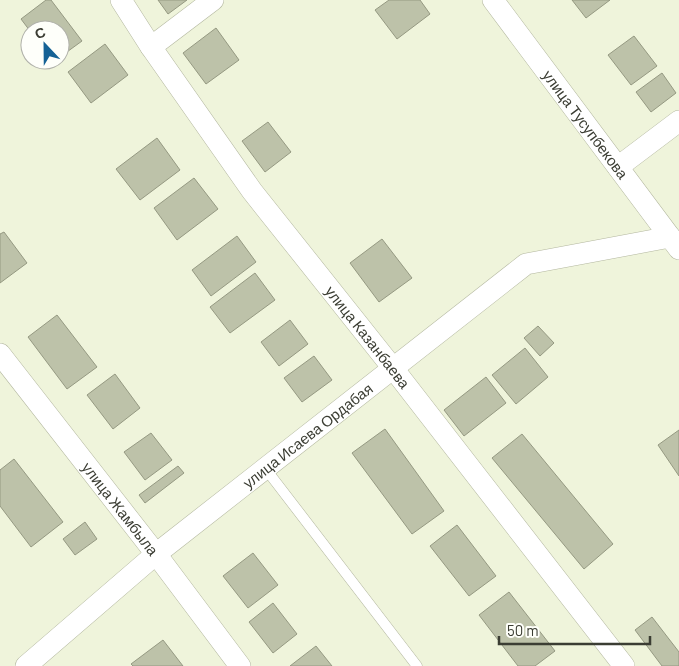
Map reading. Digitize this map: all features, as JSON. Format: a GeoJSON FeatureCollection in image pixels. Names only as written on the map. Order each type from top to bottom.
{"type":"FeatureCollection","features":[{"type":"Feature","properties":{"kind":"street","name":"улица Казанбаева"},"geometry":{"type":"LineString","coordinates":[[121,0],[151,47],[252,191],[392,367],[624,666]]}},
{"type":"Feature","properties":{"kind":"street"},"geometry":{"type":"LineString","coordinates":[[151,47],[213,0]]}},
{"type":"Feature","properties":{"kind":"street","name":"улица Тусупбекова"},"geometry":{"type":"LineString","coordinates":[[493,0],[674,243]]}},
{"type":"Feature","properties":{"kind":"street"},"geometry":{"type":"LineString","coordinates":[[618,167],[679,121]]}},
{"type":"Feature","properties":{"kind":"street","name":"улица Исаева Ордабая"},"geometry":{"type":"LineString","coordinates":[[26,666],[156,554],[392,367],[526,264],[674,243]]}},
{"type":"Feature","properties":{"kind":"street","name":"улица Жамбыла"},"geometry":{"type":"LineString","coordinates":[[0,354],[156,554],[240,666]]}},
{"type":"Feature","properties":{"kind":"lane"},"geometry":{"type":"LineString","coordinates":[[265,468],[417,666]]}},
{"type":"Feature","properties":{"kind":"building"},"geometry":{"type":"Polygon","coordinates":[[[46,0],[51,0],[66,20],[22,20],[46,0]]]}},
{"type":"Feature","properties":{"kind":"building"},"geometry":{"type":"Polygon","coordinates":[[[158,0],[187,0],[168,14],[158,0]]]}},
{"type":"Feature","properties":{"kind":"building"},"geometry":{"type":"Polygon","coordinates":[[[389,0],[420,0],[430,14],[397,39],[375,10],[389,0]]]}},
{"type":"Feature","properties":{"kind":"building"},"geometry":{"type":"Polygon","coordinates":[[[572,0],[610,0],[586,18],[572,0]]]}},
{"type":"Feature","properties":{"kind":"building"},"geometry":{"type":"Polygon","coordinates":[[[70,25],[82,41],[70,50],[70,25]]]}},
{"type":"Feature","properties":{"kind":"building"},"geometry":{"type":"Polygon","coordinates":[[[216,28],[239,60],[206,84],[183,53],[216,28]]]}},
{"type":"Feature","properties":{"kind":"building"},"geometry":{"type":"Polygon","coordinates":[[[634,36],[657,66],[631,85],[608,55],[634,36]]]}},
{"type":"Feature","properties":{"kind":"building"},"geometry":{"type":"Polygon","coordinates":[[[105,44],[128,75],[91,103],[68,72],[105,44]]]}},
{"type":"Feature","properties":{"kind":"building"},"geometry":{"type":"Polygon","coordinates":[[[662,73],[676,93],[651,112],[636,92],[662,73]]]}},
{"type":"Feature","properties":{"kind":"building"},"geometry":{"type":"Polygon","coordinates":[[[268,122],[291,152],[265,172],[242,141],[268,122]]]}},
{"type":"Feature","properties":{"kind":"building"},"geometry":{"type":"Polygon","coordinates":[[[157,138],[180,170],[140,200],[116,169],[157,138]]]}},
{"type":"Feature","properties":{"kind":"building"},"geometry":{"type":"Polygon","coordinates":[[[194,178],[218,209],[177,240],[154,208],[194,178]]]}},
{"type":"Feature","properties":{"kind":"building"},"geometry":{"type":"Polygon","coordinates":[[[4,232],[27,263],[0,283],[0,234],[4,232]]]}},
{"type":"Feature","properties":{"kind":"building"},"geometry":{"type":"Polygon","coordinates":[[[237,236],[256,262],[211,296],[192,270],[237,236]]]}},
{"type":"Feature","properties":{"kind":"building"},"geometry":{"type":"Polygon","coordinates":[[[382,239],[412,278],[379,302],[350,263],[382,239]]]}},
{"type":"Feature","properties":{"kind":"building"},"geometry":{"type":"Polygon","coordinates":[[[255,273],[275,300],[230,333],[210,307],[255,273]]]}},
{"type":"Feature","properties":{"kind":"building"},"geometry":{"type":"Polygon","coordinates":[[[57,315],[97,367],[67,389],[28,337],[57,315]]]}},
{"type":"Feature","properties":{"kind":"building"},"geometry":{"type":"Polygon","coordinates":[[[290,320],[308,344],[279,366],[261,342],[290,320]]]}},
{"type":"Feature","properties":{"kind":"building"},"geometry":{"type":"Polygon","coordinates":[[[538,326],[554,343],[540,356],[524,338],[538,326]]]}},
{"type":"Feature","properties":{"kind":"building"},"geometry":{"type":"Polygon","coordinates":[[[525,348],[548,377],[516,404],[492,375],[525,348]]]}},
{"type":"Feature","properties":{"kind":"building"},"geometry":{"type":"Polygon","coordinates":[[[314,356],[332,380],[302,402],[284,378],[314,356]]]}},
{"type":"Feature","properties":{"kind":"building"},"geometry":{"type":"Polygon","coordinates":[[[115,374],[140,408],[113,429],[87,395],[115,374]]]}},
{"type":"Feature","properties":{"kind":"building"},"geometry":{"type":"Polygon","coordinates":[[[486,377],[506,403],[464,436],[444,410],[486,377]]]}},
{"type":"Feature","properties":{"kind":"building"},"geometry":{"type":"Polygon","coordinates":[[[385,429],[444,511],[412,534],[352,453],[385,429]]]}},
{"type":"Feature","properties":{"kind":"building"},"geometry":{"type":"Polygon","coordinates":[[[679,430],[679,476],[658,445],[679,430]]]}},
{"type":"Feature","properties":{"kind":"building"},"geometry":{"type":"Polygon","coordinates":[[[151,433],[172,460],[145,480],[124,452],[151,433]]]}},
{"type":"Feature","properties":{"kind":"building"},"geometry":{"type":"Polygon","coordinates":[[[522,434],[613,544],[584,569],[492,458],[522,434]]]}},
{"type":"Feature","properties":{"kind":"building"},"geometry":{"type":"Polygon","coordinates":[[[14,459],[63,522],[31,547],[0,506],[0,470],[14,459]]]}},
{"type":"Feature","properties":{"kind":"building"},"geometry":{"type":"Polygon","coordinates":[[[178,466],[184,473],[145,503],[139,495],[178,466]]]}},
{"type":"Feature","properties":{"kind":"building"},"geometry":{"type":"Polygon","coordinates":[[[85,522],[97,539],[75,555],[63,539],[85,522]]]}},
{"type":"Feature","properties":{"kind":"building"},"geometry":{"type":"Polygon","coordinates":[[[457,525],[496,576],[469,596],[430,546],[457,525]]]}},
{"type":"Feature","properties":{"kind":"building"},"geometry":{"type":"Polygon","coordinates":[[[253,553],[278,585],[248,608],[223,576],[253,553]]]}},
{"type":"Feature","properties":{"kind":"building"},"geometry":{"type":"Polygon","coordinates":[[[509,592],[555,651],[535,666],[518,666],[479,615],[509,592]]]}},
{"type":"Feature","properties":{"kind":"building"},"geometry":{"type":"Polygon","coordinates":[[[273,603],[297,634],[273,653],[249,622],[273,603]]]}},
{"type":"Feature","properties":{"kind":"building"},"geometry":{"type":"Polygon","coordinates":[[[652,617],[679,652],[679,666],[662,666],[635,630],[652,617]]]}},
{"type":"Feature","properties":{"kind":"building"},"geometry":{"type":"Polygon","coordinates":[[[163,640],[183,666],[133,666],[131,664],[163,640]]]}},
{"type":"Feature","properties":{"kind":"building"},"geometry":{"type":"Polygon","coordinates":[[[316,646],[332,666],[290,666],[316,646]]]}}]}
